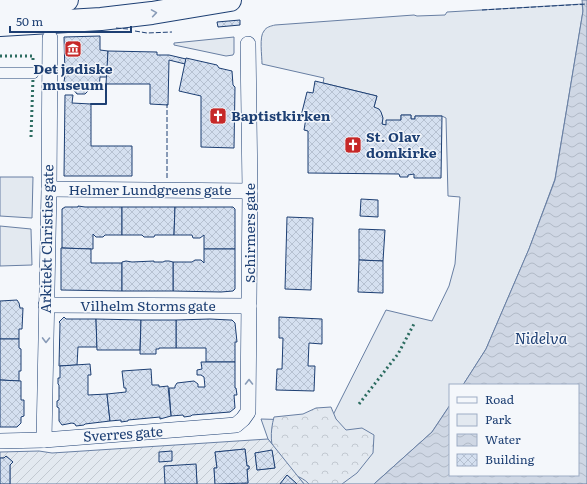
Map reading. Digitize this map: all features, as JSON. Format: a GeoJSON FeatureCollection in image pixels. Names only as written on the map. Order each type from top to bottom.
{"type":"FeatureCollection","features":[{"type":"Feature","properties":{"kind":"main road"},"geometry":{"type":"LineString","coordinates":[[0,4],[67,0]]}},
{"type":"Feature","properties":{"kind":"main road"},"geometry":{"type":"LineString","coordinates":[[0,24],[101,19],[152,13],[230,0]]}},
{"type":"Feature","properties":{"kind":"street","name":"Arkitekt Christies gate"},"geometry":{"type":"LineString","coordinates":[[44,440],[49,189],[50,38]]}},
{"type":"Feature","properties":{"kind":"street","name":"Schirmers gate"},"geometry":{"type":"LineString","coordinates":[[243,419],[248,412],[250,191],[248,44]]}},
{"type":"Feature","properties":{"kind":"street"},"geometry":{"type":"LineString","coordinates":[[0,73],[33,73]]}},
{"type":"Feature","properties":{"kind":"street","name":"Helmer Lundgreens gate"},"geometry":{"type":"LineString","coordinates":[[49,189],[250,191]]}},
{"type":"Feature","properties":{"kind":"street","name":"Vilhelm Storms gate"},"geometry":{"type":"LineString","coordinates":[[46,305],[249,306]]}},
{"type":"Feature","properties":{"kind":"street","name":"Sverres gate"},"geometry":{"type":"LineString","coordinates":[[0,440],[44,440],[236,425],[243,419]]}},
{"type":"Feature","properties":{"kind":"green space"},"geometry":{"type":"Polygon","coordinates":[[[582,4],[583,11],[555,179],[529,249],[486,349],[464,384],[449,384],[449,406],[432,432],[374,484],[304,484],[268,439],[261,419],[330,421],[386,310],[432,321],[449,286],[455,264],[460,197],[448,196],[446,118],[442,116],[415,116],[415,119],[411,119],[411,115],[401,115],[401,120],[386,125],[382,124],[383,119],[381,114],[374,107],[377,96],[323,83],[324,78],[262,64],[262,34],[267,28],[275,25],[414,15],[445,15],[447,12],[582,4]]]}},
{"type":"Feature","properties":{"kind":"green space"},"geometry":{"type":"Polygon","coordinates":[[[234,37],[234,53],[233,55],[226,56],[174,45],[174,43],[234,37]]]}},
{"type":"Feature","properties":{"kind":"green space"},"geometry":{"type":"Polygon","coordinates":[[[0,177],[33,177],[32,218],[0,216],[0,177]]]}},
{"type":"Feature","properties":{"kind":"green space"},"geometry":{"type":"Polygon","coordinates":[[[0,226],[31,229],[32,265],[0,266],[0,226]]]}},
{"type":"Feature","properties":{"kind":"green space"},"geometry":{"type":"Polygon","coordinates":[[[331,407],[336,419],[346,430],[362,428],[374,435],[373,453],[357,473],[342,484],[309,484],[306,481],[285,471],[279,465],[272,444],[271,434],[274,417],[303,414],[316,408],[331,407]]]}},
{"type":"Feature","properties":{"kind":"green space"},"geometry":{"type":"Polygon","coordinates":[[[268,439],[304,484],[297,484],[287,475],[280,484],[241,484],[248,483],[247,469],[249,469],[249,466],[247,466],[245,449],[215,452],[217,468],[214,468],[215,484],[197,484],[196,465],[165,484],[10,484],[10,465],[13,462],[6,456],[4,458],[0,458],[0,452],[39,451],[52,453],[268,439]],[[272,451],[255,453],[257,470],[275,468],[272,451]]]}},
{"type":"Feature","properties":{"kind":"water","name":"Nidelva"},"geometry":{"type":"Polygon","coordinates":[[[582,0],[587,0],[587,484],[374,484],[432,432],[449,406],[449,476],[579,476],[579,384],[464,384],[486,349],[529,249],[555,180],[583,11],[582,0]]]}},
{"type":"Feature","properties":{"kind":"building"},"geometry":{"type":"Polygon","coordinates":[[[240,20],[240,25],[218,27],[217,22],[240,20]]]}},
{"type":"Feature","properties":{"kind":"building"},"geometry":{"type":"Polygon","coordinates":[[[100,36],[100,50],[108,51],[107,77],[100,77],[99,89],[90,89],[85,94],[77,94],[73,89],[63,89],[65,75],[64,37],[100,36]]]}},
{"type":"Feature","properties":{"kind":"building"},"geometry":{"type":"Polygon","coordinates":[[[108,51],[157,52],[157,55],[169,55],[186,59],[185,64],[169,60],[168,105],[150,104],[150,84],[106,84],[108,51]]]}},
{"type":"Feature","properties":{"kind":"building","name":"Baptistkirken"},"geometry":{"type":"Polygon","coordinates":[[[186,58],[217,65],[219,68],[232,71],[233,85],[235,87],[234,148],[201,147],[201,96],[179,91],[186,58]]]}},
{"type":"Feature","properties":{"kind":"building"},"geometry":{"type":"Polygon","coordinates":[[[315,81],[377,96],[374,107],[379,109],[381,112],[383,118],[382,124],[386,125],[386,120],[401,120],[401,115],[411,115],[411,119],[415,119],[415,116],[442,116],[441,178],[414,178],[414,174],[408,175],[408,177],[400,177],[399,174],[308,173],[308,131],[304,130],[306,118],[301,116],[307,92],[313,93],[315,81]]]}},
{"type":"Feature","properties":{"kind":"building"},"geometry":{"type":"Polygon","coordinates":[[[65,95],[73,95],[72,103],[91,104],[91,146],[132,146],[132,176],[64,176],[65,95]]]}},
{"type":"Feature","properties":{"kind":"building"},"geometry":{"type":"Polygon","coordinates":[[[361,199],[378,200],[378,217],[360,216],[361,199]]]}},
{"type":"Feature","properties":{"kind":"building"},"geometry":{"type":"Polygon","coordinates":[[[65,207],[122,207],[122,235],[105,235],[103,237],[96,237],[93,234],[93,249],[62,248],[62,209],[65,207]]]}},
{"type":"Feature","properties":{"kind":"building"},"geometry":{"type":"Polygon","coordinates":[[[122,207],[175,207],[174,235],[155,235],[154,237],[144,237],[142,235],[122,235],[122,207]]]}},
{"type":"Feature","properties":{"kind":"building"},"geometry":{"type":"Polygon","coordinates":[[[175,207],[233,207],[235,209],[235,249],[204,249],[204,235],[200,238],[193,238],[192,235],[174,235],[175,207]]]}},
{"type":"Feature","properties":{"kind":"building"},"geometry":{"type":"Polygon","coordinates":[[[287,217],[313,218],[311,290],[285,289],[287,217]]]}},
{"type":"Feature","properties":{"kind":"building"},"geometry":{"type":"Polygon","coordinates":[[[359,229],[385,230],[383,261],[359,260],[359,229]]]}},
{"type":"Feature","properties":{"kind":"building"},"geometry":{"type":"Polygon","coordinates":[[[61,248],[91,249],[91,263],[122,263],[122,291],[61,290],[61,248]]]}},
{"type":"Feature","properties":{"kind":"building"},"geometry":{"type":"Polygon","coordinates":[[[204,249],[235,249],[235,289],[233,291],[221,292],[173,291],[173,262],[192,262],[195,260],[201,260],[204,263],[204,249]]]}},
{"type":"Feature","properties":{"kind":"building"},"geometry":{"type":"Polygon","coordinates":[[[359,260],[383,261],[383,293],[358,292],[359,260]]]}},
{"type":"Feature","properties":{"kind":"building"},"geometry":{"type":"Polygon","coordinates":[[[122,262],[173,262],[173,291],[122,291],[122,262]]]}},
{"type":"Feature","properties":{"kind":"building"},"geometry":{"type":"Polygon","coordinates":[[[17,300],[20,308],[23,308],[22,329],[19,329],[19,339],[0,339],[0,301],[17,300]]]}},
{"type":"Feature","properties":{"kind":"building"},"geometry":{"type":"Polygon","coordinates":[[[64,317],[66,319],[96,319],[97,347],[78,347],[77,365],[59,366],[59,322],[64,317]]]}},
{"type":"Feature","properties":{"kind":"building"},"geometry":{"type":"Polygon","coordinates":[[[279,317],[322,319],[322,344],[309,343],[308,366],[315,366],[314,391],[276,390],[277,369],[282,369],[283,338],[279,338],[279,317]]]}},
{"type":"Feature","properties":{"kind":"building"},"geometry":{"type":"Polygon","coordinates":[[[96,319],[141,320],[140,350],[97,350],[96,319]]]}},
{"type":"Feature","properties":{"kind":"building"},"geometry":{"type":"Polygon","coordinates":[[[141,320],[176,320],[176,348],[159,348],[156,349],[156,354],[140,354],[141,320]]]}},
{"type":"Feature","properties":{"kind":"building"},"geometry":{"type":"Polygon","coordinates":[[[176,320],[232,320],[235,323],[237,342],[235,342],[235,362],[206,362],[206,348],[176,348],[176,320]]]}},
{"type":"Feature","properties":{"kind":"building"},"geometry":{"type":"Polygon","coordinates":[[[0,339],[19,339],[19,348],[21,349],[21,371],[19,371],[19,381],[0,380],[0,339]]]}},
{"type":"Feature","properties":{"kind":"building"},"geometry":{"type":"Polygon","coordinates":[[[201,362],[235,362],[235,388],[237,395],[234,395],[235,408],[230,412],[184,417],[183,415],[171,416],[169,388],[175,388],[177,383],[194,381],[198,384],[198,387],[205,387],[204,377],[197,375],[197,370],[202,369],[201,362]]]}},
{"type":"Feature","properties":{"kind":"building"},"geometry":{"type":"Polygon","coordinates":[[[90,364],[91,375],[88,375],[88,395],[107,394],[110,421],[76,426],[72,423],[62,425],[59,421],[59,408],[57,407],[57,401],[59,400],[58,378],[60,378],[60,366],[90,364]]]}},
{"type":"Feature","properties":{"kind":"building"},"geometry":{"type":"Polygon","coordinates":[[[151,369],[152,385],[159,385],[159,387],[168,386],[171,416],[160,419],[160,417],[121,422],[121,420],[110,421],[107,394],[126,392],[126,388],[124,388],[122,371],[151,369]]]}},
{"type":"Feature","properties":{"kind":"building"},"geometry":{"type":"Polygon","coordinates":[[[0,380],[21,381],[21,400],[24,400],[24,416],[21,417],[21,423],[17,427],[0,427],[0,380]]]}},
{"type":"Feature","properties":{"kind":"building"},"geometry":{"type":"Polygon","coordinates":[[[245,449],[247,466],[249,466],[249,469],[247,469],[248,483],[215,484],[214,468],[217,468],[215,452],[245,449]]]}},
{"type":"Feature","properties":{"kind":"building"},"geometry":{"type":"Polygon","coordinates":[[[272,450],[275,468],[257,470],[255,453],[272,450]]]}},
{"type":"Feature","properties":{"kind":"building"},"geometry":{"type":"Polygon","coordinates":[[[172,451],[172,461],[159,462],[159,452],[172,451]]]}},
{"type":"Feature","properties":{"kind":"building"},"geometry":{"type":"Polygon","coordinates":[[[6,456],[13,462],[10,465],[10,484],[0,484],[0,458],[4,458],[6,456]]]}},
{"type":"Feature","properties":{"kind":"building"},"geometry":{"type":"Polygon","coordinates":[[[196,464],[197,484],[165,484],[164,466],[196,464]]]}},
{"type":"Feature","properties":{"kind":"building"},"geometry":{"type":"Polygon","coordinates":[[[287,475],[297,484],[280,484],[287,475]]]}},
{"type":"Feature","properties":{"kind":"hedge"},"geometry":{"type":"LineString","coordinates":[[0,56],[33,56],[33,62]]}},
{"type":"Feature","properties":{"kind":"hedge"},"geometry":{"type":"LineString","coordinates":[[31,137],[33,78]]}},
{"type":"Feature","properties":{"kind":"hedge"},"geometry":{"type":"LineString","coordinates":[[359,404],[398,354],[415,322]]}},
{"type":"Feature","properties":{"kind":"fence"},"geometry":{"type":"LineString","coordinates":[[482,10],[587,4]]}},
{"type":"Feature","properties":{"kind":"fence"},"geometry":{"type":"LineString","coordinates":[[116,28],[128,29]]}},
{"type":"Feature","properties":{"kind":"fence"},"geometry":{"type":"LineString","coordinates":[[135,31],[147,33],[172,32]]}},
{"type":"Feature","properties":{"kind":"fence"},"geometry":{"type":"LineString","coordinates":[[167,104],[167,178]]}},
{"type":"Feature","properties":{"kind":"wall"},"geometry":{"type":"LineString","coordinates":[[91,104],[106,104],[106,84]]}},
{"type":"Feature","properties":{"kind":"place","name":"Det jødiske museum"},"geometry":{"type":"Point","coordinates":[73,49]}},
{"type":"Feature","properties":{"kind":"place","name":"Baptistkirken"},"geometry":{"type":"Point","coordinates":[218,116]}},
{"type":"Feature","properties":{"kind":"place","name":"St. Olav domkirke"},"geometry":{"type":"Point","coordinates":[353,145]}}]}
